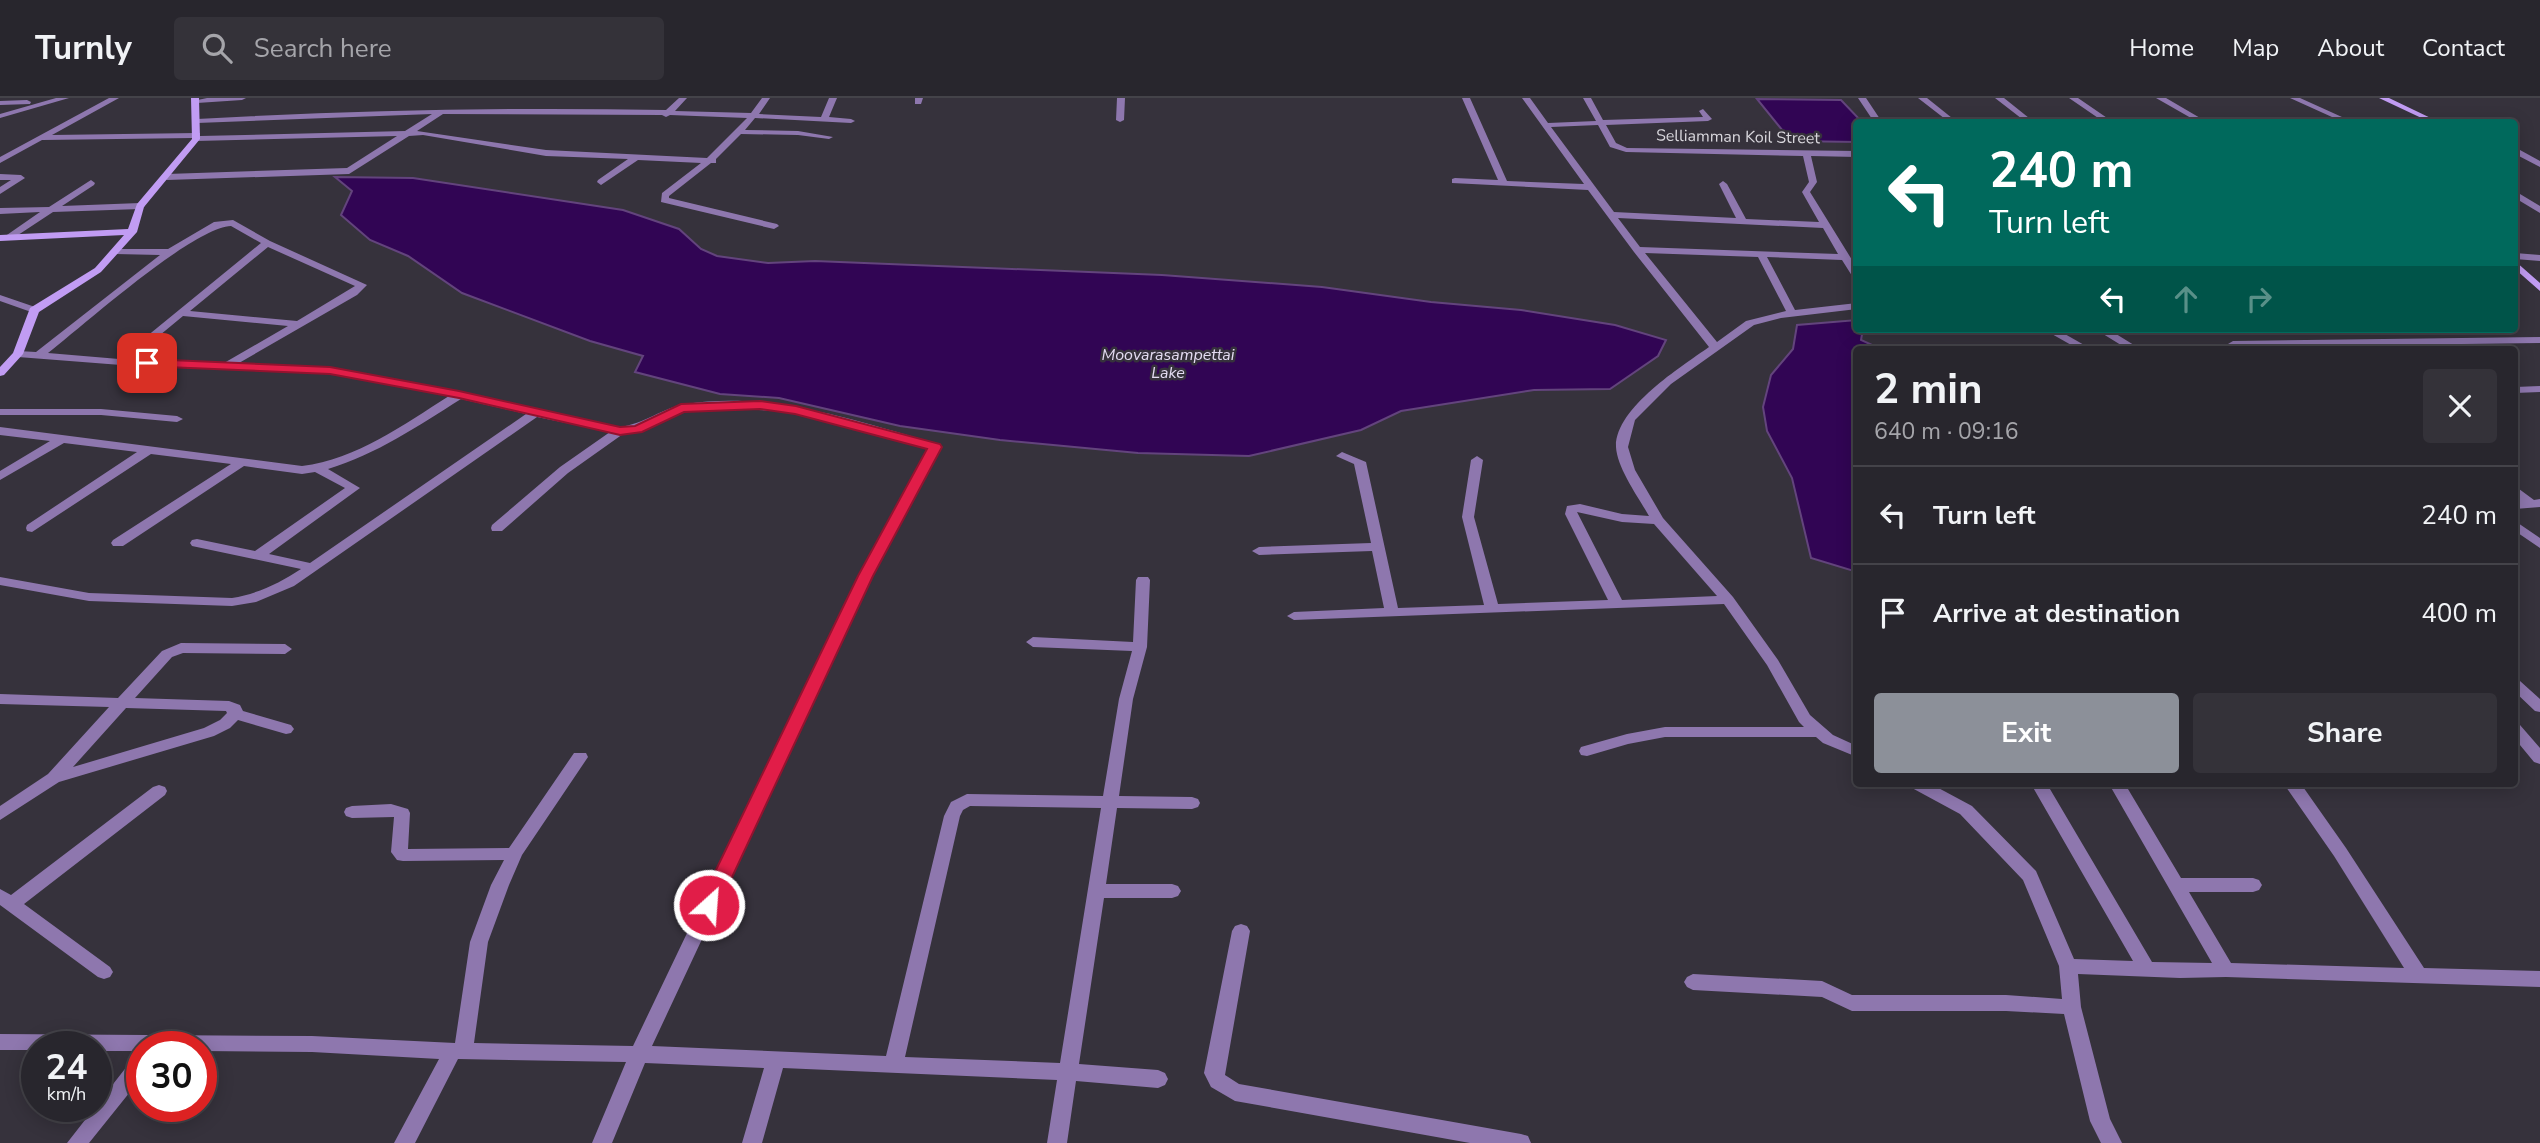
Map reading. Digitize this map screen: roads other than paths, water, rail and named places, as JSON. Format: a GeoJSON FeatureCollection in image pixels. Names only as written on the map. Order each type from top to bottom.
{"type":"FeatureCollection","features":[{"type":"Feature","properties":{"kind":"street"},"geometry":{"type":"LineString","coordinates":[[0,116],[65,98]]}},
{"type":"Feature","properties":{"kind":"street"},"geometry":{"type":"LineString","coordinates":[[0,160],[115,98]]}},
{"type":"Feature","properties":{"kind":"street"},"geometry":{"type":"LineString","coordinates":[[0,373],[18,354],[34,310],[98,270],[131,232],[140,206],[167,177],[197,137],[196,100],[242,98]]}},
{"type":"Feature","properties":{"kind":"street"},"geometry":{"type":"LineString","coordinates":[[666,114],[683,98]]}},
{"type":"Feature","properties":{"kind":"street"},"geometry":{"type":"LineString","coordinates":[[766,98],[753,117],[713,161],[665,195],[664,200],[774,226]]}},
{"type":"Feature","properties":{"kind":"street"},"geometry":{"type":"LineString","coordinates":[[824,119],[833,98]]}},
{"type":"Feature","properties":{"kind":"street"},"geometry":{"type":"LineString","coordinates":[[1119,120],[1121,98]]}},
{"type":"Feature","properties":{"kind":"street"},"geometry":{"type":"LineString","coordinates":[[1466,98],[1504,183]]}},
{"type":"Feature","properties":{"kind":"street"},"geometry":{"type":"LineString","coordinates":[[1526,98],[1636,250],[1716,348]]}},
{"type":"Feature","properties":{"kind":"street"},"geometry":{"type":"LineString","coordinates":[[1587,98],[1603,125]]}},
{"type":"Feature","properties":{"kind":"street"},"geometry":{"type":"LineString","coordinates":[[1862,98],[1876,119]]}},
{"type":"Feature","properties":{"kind":"street"},"geometry":{"type":"LineString","coordinates":[[1922,98],[1949,119]]}},
{"type":"Feature","properties":{"kind":"street"},"geometry":{"type":"LineString","coordinates":[[1999,98],[2026,119]]}},
{"type":"Feature","properties":{"kind":"street"},"geometry":{"type":"LineString","coordinates":[[2073,98],[2104,119]]}},
{"type":"Feature","properties":{"kind":"street"},"geometry":{"type":"LineString","coordinates":[[2161,98],[2198,119]]}},
{"type":"Feature","properties":{"kind":"street"},"geometry":{"type":"LineString","coordinates":[[2294,98],[2342,119]]}},
{"type":"Feature","properties":{"kind":"street"},"geometry":{"type":"LineString","coordinates":[[2383,98],[2428,119]]}},
{"type":"Feature","properties":{"kind":"street"},"geometry":{"type":"LineString","coordinates":[[0,103],[51,102]]}},
{"type":"Feature","properties":{"kind":"street"},"geometry":{"type":"LineString","coordinates":[[197,121],[443,111],[572,109],[851,121]]}},
{"type":"Feature","properties":{"kind":"street"},"geometry":{"type":"LineString","coordinates":[[167,177],[349,171],[443,111]]}},
{"type":"Feature","properties":{"kind":"street"},"geometry":{"type":"LineString","coordinates":[[1547,125],[1708,119],[1703,111]]}},
{"type":"Feature","properties":{"kind":"street","name":"Selliamman Koil Street"},"geometry":{"type":"LineString","coordinates":[[1603,125],[1613,145],[1619,148],[1853,154]]}},
{"type":"Feature","properties":{"kind":"street"},"geometry":{"type":"LineString","coordinates":[[740,132],[798,133],[829,137]]}},
{"type":"Feature","properties":{"kind":"street"},"geometry":{"type":"LineString","coordinates":[[40,138],[423,133],[546,153],[713,161]]}},
{"type":"Feature","properties":{"kind":"street"},"geometry":{"type":"LineString","coordinates":[[1806,152],[1813,182],[1806,192],[1853,271]]}},
{"type":"Feature","properties":{"kind":"street"},"geometry":{"type":"LineString","coordinates":[[2518,152],[2540,152]]}},
{"type":"Feature","properties":{"kind":"street"},"geometry":{"type":"LineString","coordinates":[[2518,153],[2540,164]]}},
{"type":"Feature","properties":{"kind":"street"},"geometry":{"type":"LineString","coordinates":[[601,182],[637,157]]}},
{"type":"Feature","properties":{"kind":"street"},"geometry":{"type":"LineString","coordinates":[[0,177],[21,178],[0,191]]}},
{"type":"Feature","properties":{"kind":"street"},"geometry":{"type":"LineString","coordinates":[[1455,181],[1590,187]]}},
{"type":"Feature","properties":{"kind":"street"},"geometry":{"type":"LineString","coordinates":[[5,237],[91,183]]}},
{"type":"Feature","properties":{"kind":"street"},"geometry":{"type":"LineString","coordinates":[[1723,184],[1742,220]]}},
{"type":"Feature","properties":{"kind":"street"},"geometry":{"type":"LineString","coordinates":[[2518,196],[2540,210]]}},
{"type":"Feature","properties":{"kind":"street"},"geometry":{"type":"LineString","coordinates":[[0,211],[140,206]]}},
{"type":"Feature","properties":{"kind":"street"},"geometry":{"type":"LineString","coordinates":[[1613,215],[1825,225]]}},
{"type":"Feature","properties":{"kind":"street"},"geometry":{"type":"LineString","coordinates":[[39,355],[171,252],[217,224],[233,223],[267,243],[331,273],[362,283],[353,293],[226,366]]}},
{"type":"Feature","properties":{"kind":"street"},"geometry":{"type":"LineString","coordinates":[[5,237],[131,232]]}},
{"type":"Feature","properties":{"kind":"street"},"geometry":{"type":"LineString","coordinates":[[121,362],[267,243]]}},
{"type":"Feature","properties":{"kind":"street"},"geometry":{"type":"LineString","coordinates":[[1636,250],[1844,257]]}},
{"type":"Feature","properties":{"kind":"street"},"geometry":{"type":"LineString","coordinates":[[115,251],[171,252]]}},
{"type":"Feature","properties":{"kind":"street"},"geometry":{"type":"LineString","coordinates":[[1761,254],[1792,314]]}},
{"type":"Feature","properties":{"kind":"street"},"geometry":{"type":"LineString","coordinates":[[2518,257],[2540,258]]}},
{"type":"Feature","properties":{"kind":"street"},"geometry":{"type":"LineString","coordinates":[[2518,267],[2540,288]]}},
{"type":"Feature","properties":{"kind":"street"},"geometry":{"type":"LineString","coordinates":[[0,298],[34,310]]}},
{"type":"Feature","properties":{"kind":"street"},"geometry":{"type":"LineString","coordinates":[[1853,306],[1792,314],[1750,323],[1667,382],[1630,419],[1622,447],[1629,470],[1658,520],[1728,600],[1773,663],[1804,718],[1828,739],[1853,750]]}},
{"type":"Feature","properties":{"kind":"street"},"geometry":{"type":"LineString","coordinates":[[181,313],[298,324]]}},
{"type":"Feature","properties":{"kind":"street"},"geometry":{"type":"LineString","coordinates":[[2056,333],[2080,346]]}},
{"type":"Feature","properties":{"kind":"street"},"geometry":{"type":"LineString","coordinates":[[2107,333],[2130,346]]}},
{"type":"Feature","properties":{"kind":"street"},"geometry":{"type":"LineString","coordinates":[[2233,344],[2540,340]]}},
{"type":"Feature","properties":{"kind":"street"},"geometry":{"type":"LineString","coordinates":[[18,354],[121,362],[330,371],[459,395],[620,431],[638,430],[681,408],[760,405],[796,410],[935,447],[865,576],[639,1054],[602,1143]]}},
{"type":"Feature","properties":{"kind":"street"},"geometry":{"type":"LineString","coordinates":[[2518,390],[2540,389]]}},
{"type":"Feature","properties":{"kind":"street"},"geometry":{"type":"LineString","coordinates":[[0,431],[241,463],[302,470],[320,469],[339,463],[402,430],[459,395]]}},
{"type":"Feature","properties":{"kind":"street"},"geometry":{"type":"LineString","coordinates":[[0,412],[101,412],[177,419]]}},
{"type":"Feature","properties":{"kind":"street"},"geometry":{"type":"LineString","coordinates":[[0,581],[89,597],[232,602],[251,599],[289,583],[535,413]]}},
{"type":"Feature","properties":{"kind":"street"},"geometry":{"type":"LineString","coordinates":[[496,528],[564,470],[620,431]]}},
{"type":"Feature","properties":{"kind":"street"},"geometry":{"type":"LineString","coordinates":[[0,476],[64,438]]}},
{"type":"Feature","properties":{"kind":"street"},"geometry":{"type":"LineString","coordinates":[[32,528],[149,450]]}},
{"type":"Feature","properties":{"kind":"street"},"geometry":{"type":"LineString","coordinates":[[1342,456],[1360,463],[1392,612]]}},
{"type":"Feature","properties":{"kind":"street"},"geometry":{"type":"LineString","coordinates":[[1477,460],[1468,517],[1492,608]]}},
{"type":"Feature","properties":{"kind":"street"},"geometry":{"type":"LineString","coordinates":[[118,543],[241,463]]}},
{"type":"Feature","properties":{"kind":"street"},"geometry":{"type":"LineString","coordinates":[[257,555],[354,488],[320,469]]}},
{"type":"Feature","properties":{"kind":"street"},"geometry":{"type":"LineString","coordinates":[[2518,492],[2536,504]]}},
{"type":"Feature","properties":{"kind":"street"},"geometry":{"type":"LineString","coordinates":[[2518,505],[2536,504]]}},
{"type":"Feature","properties":{"kind":"street"},"geometry":{"type":"LineString","coordinates":[[1616,602],[1571,514],[1571,509],[1580,508],[1622,518],[1658,520]]}},
{"type":"Feature","properties":{"kind":"street"},"geometry":{"type":"LineString","coordinates":[[2518,527],[2540,544]]}},
{"type":"Feature","properties":{"kind":"street"},"geometry":{"type":"LineString","coordinates":[[197,543],[312,567]]}},
{"type":"Feature","properties":{"kind":"street"},"geometry":{"type":"LineString","coordinates":[[1259,551],[1376,547]]}},
{"type":"Feature","properties":{"kind":"street"},"geometry":{"type":"LineString","coordinates":[[1056,1143],[1126,699],[1140,647],[1143,580]]}},
{"type":"Feature","properties":{"kind":"street"},"geometry":{"type":"LineString","coordinates":[[1294,616],[1616,602],[1728,600]]}},
{"type":"Feature","properties":{"kind":"street"},"geometry":{"type":"LineString","coordinates":[[1033,642],[1140,647]]}},
{"type":"Feature","properties":{"kind":"street"},"geometry":{"type":"LineString","coordinates":[[0,814],[53,778],[161,658],[175,650],[285,649]]}},
{"type":"Feature","properties":{"kind":"street"},"geometry":{"type":"LineString","coordinates":[[2518,687],[2540,707]]}},
{"type":"Feature","properties":{"kind":"street"},"geometry":{"type":"LineString","coordinates":[[2,701],[229,706],[235,709],[235,715],[225,724],[209,732],[53,778]]}},
{"type":"Feature","properties":{"kind":"street"},"geometry":{"type":"LineString","coordinates":[[235,715],[286,729]]}},
{"type":"Feature","properties":{"kind":"street"},"geometry":{"type":"LineString","coordinates":[[2518,731],[2534,744],[2540,758]]}},
{"type":"Feature","properties":{"kind":"street"},"geometry":{"type":"LineString","coordinates":[[1587,751],[1665,732],[1820,732]]}},
{"type":"Feature","properties":{"kind":"street"},"geometry":{"type":"LineString","coordinates":[[404,1143],[458,1051],[479,942],[500,885],[514,858],[513,854],[580,757]]}},
{"type":"Feature","properties":{"kind":"street"},"geometry":{"type":"LineString","coordinates":[[1924,787],[1966,810],[2030,876],[2068,966],[2073,1007],[2101,1121],[2112,1143]]}},
{"type":"Feature","properties":{"kind":"street"},"geometry":{"type":"LineString","coordinates":[[2041,787],[2147,970]]}},
{"type":"Feature","properties":{"kind":"street"},"geometry":{"type":"LineString","coordinates":[[2119,787],[2226,970]]}},
{"type":"Feature","properties":{"kind":"street"},"geometry":{"type":"LineString","coordinates":[[2294,787],[2340,852],[2420,977]]}},
{"type":"Feature","properties":{"kind":"street"},"geometry":{"type":"LineString","coordinates":[[104,972],[5,900],[159,791]]}},
{"type":"Feature","properties":{"kind":"street"},"geometry":{"type":"LineString","coordinates":[[894,1064],[952,816],[957,806],[967,800],[1192,803]]}},
{"type":"Feature","properties":{"kind":"street"},"geometry":{"type":"LineString","coordinates":[[352,812],[391,810],[402,813],[398,852],[403,855],[513,854]]}},
{"type":"Feature","properties":{"kind":"street"},"geometry":{"type":"LineString","coordinates":[[2176,885],[2253,886]]}},
{"type":"Feature","properties":{"kind":"street"},"geometry":{"type":"LineString","coordinates":[[1097,891],[1172,891]]}},
{"type":"Feature","properties":{"kind":"street"},"geometry":{"type":"LineString","coordinates":[[1241,931],[1214,1073],[1218,1082],[1235,1092],[1521,1143]]}},
{"type":"Feature","properties":{"kind":"street"},"geometry":{"type":"LineString","coordinates":[[2068,966],[2540,979]]}},
{"type":"Feature","properties":{"kind":"street"},"geometry":{"type":"LineString","coordinates":[[1693,982],[1822,989],[1852,1003],[2006,1003],[2073,1007]]}},
{"type":"Feature","properties":{"kind":"street"},"geometry":{"type":"LineString","coordinates":[[0,1042],[126,1044]]}},
{"type":"Feature","properties":{"kind":"street"},"geometry":{"type":"LineString","coordinates":[[217,1045],[312,1044],[458,1051],[776,1059],[1069,1072],[1158,1079]]}},
{"type":"Feature","properties":{"kind":"street"},"geometry":{"type":"LineString","coordinates":[[752,1143],[776,1059]]}},
{"type":"Feature","properties":{"kind":"street"},"geometry":{"type":"LineString","coordinates":[[77,1143],[126,1082]]}},
{"type":"Feature","properties":{"kind":"water"},"geometry":{"type":"Polygon","coordinates":[[[1757,99],[1841,100],[1859,119],[1853,119],[1853,142],[1791,141],[1757,99]]]}},
{"type":"Feature","properties":{"kind":"water","name":"Moovarasampettai Lake"},"geometry":{"type":"Polygon","coordinates":[[[335,177],[413,178],[623,210],[679,229],[701,249],[717,256],[768,263],[815,261],[1162,275],[1322,287],[1431,302],[1521,310],[1615,325],[1666,340],[1658,356],[1610,389],[1534,390],[1401,411],[1361,430],[1249,456],[1138,453],[1000,440],[900,426],[779,398],[720,394],[635,372],[643,356],[590,341],[462,293],[408,256],[370,240],[341,215],[352,191],[335,177]]]}},
{"type":"Feature","properties":{"kind":"water"},"geometry":{"type":"Polygon","coordinates":[[[1853,320],[1853,333],[1862,333],[1861,340],[1874,346],[1853,346],[1853,571],[1811,558],[1792,478],[1767,431],[1763,407],[1771,375],[1793,349],[1797,325],[1853,320]]]}}]}
